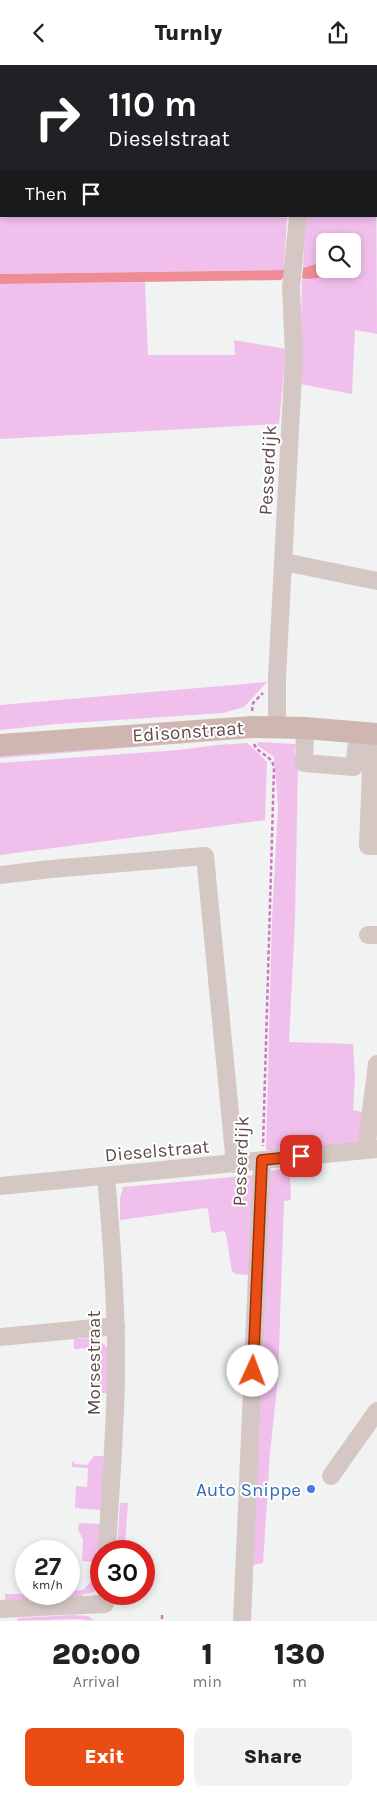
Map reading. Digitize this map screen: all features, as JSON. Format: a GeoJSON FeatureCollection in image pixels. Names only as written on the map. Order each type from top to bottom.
{"type":"FeatureCollection","features":[{"type":"Feature","properties":{"kind":"main road","name":"Edisonstraat"},"geometry":{"type":"LineString","coordinates":[[0,745],[253,727],[305,728],[368,733]]}},
{"type":"Feature","properties":{"kind":"street","name":"Pesserdijk"},"geometry":{"type":"LineString","coordinates":[[276,727],[294,355],[292,288],[298,217]]}},
{"type":"Feature","properties":{"kind":"street"},"geometry":{"type":"LineString","coordinates":[[284,562],[377,581]]}},
{"type":"Feature","properties":{"kind":"street"},"geometry":{"type":"LineString","coordinates":[[305,728],[304,763],[354,767],[368,733]]}},
{"type":"Feature","properties":{"kind":"street"},"geometry":{"type":"LineString","coordinates":[[368,733],[372,744],[374,767],[368,846],[377,846]]}},
{"type":"Feature","properties":{"kind":"street"},"geometry":{"type":"LineString","coordinates":[[0,875],[205,856],[235,1164]]}},
{"type":"Feature","properties":{"kind":"street"},"geometry":{"type":"LineString","coordinates":[[372,1149],[377,1064]]}},
{"type":"Feature","properties":{"kind":"street","name":"Dieselstraat"},"geometry":{"type":"LineString","coordinates":[[0,1186],[372,1149]]}},
{"type":"Feature","properties":{"kind":"street","name":"Pesserdijk"},"geometry":{"type":"LineString","coordinates":[[242,1621],[262,1160]]}},
{"type":"Feature","properties":{"kind":"street","name":"Morsestraat"},"geometry":{"type":"LineString","coordinates":[[106,1176],[116,1326],[116,1378],[108,1540]]}},
{"type":"Feature","properties":{"kind":"street"},"geometry":{"type":"LineString","coordinates":[[0,1337],[116,1326]]}},
{"type":"Feature","properties":{"kind":"street"},"geometry":{"type":"LineString","coordinates":[[331,1475],[377,1411]]}},
{"type":"Feature","properties":{"kind":"street"},"geometry":{"type":"LineString","coordinates":[[0,1609],[105,1606]]}},
{"type":"Feature","properties":{"kind":"path","name":"Pesserdijk"},"geometry":{"type":"LineString","coordinates":[[253,727],[254,746],[270,758],[274,768],[262,1160]]}},
{"type":"Feature","properties":{"kind":"path"},"geometry":{"type":"LineString","coordinates":[[162,1615],[162,1621]]}},
{"type":"Feature","properties":{"kind":"shaded area"},"geometry":{"type":"Polygon","coordinates":[[[0,217],[287,217],[284,270],[0,274],[0,217]]]}},
{"type":"Feature","properties":{"kind":"shaded area"},"geometry":{"type":"Polygon","coordinates":[[[306,217],[376,217],[377,334],[355,330],[352,394],[300,384],[302,278],[361,278],[361,233],[316,233],[316,264],[303,268],[306,217]]]}},
{"type":"Feature","properties":{"kind":"shaded area"},"geometry":{"type":"Polygon","coordinates":[[[316,264],[317,278],[307,279],[302,278],[303,268],[316,264]]]}},
{"type":"Feature","properties":{"kind":"shaded area"},"geometry":{"type":"Polygon","coordinates":[[[284,270],[285,276],[281,280],[0,284],[0,274],[284,270]]]}},
{"type":"Feature","properties":{"kind":"shaded area"},"geometry":{"type":"Polygon","coordinates":[[[145,282],[148,355],[235,355],[234,340],[286,349],[279,424],[0,439],[0,284],[145,282]]]}},
{"type":"Feature","properties":{"kind":"shaded area"},"geometry":{"type":"Polygon","coordinates":[[[267,682],[244,707],[223,713],[57,724],[0,730],[0,705],[267,682]]]}},
{"type":"Feature","properties":{"kind":"shaded area"},"geometry":{"type":"Polygon","coordinates":[[[224,740],[0,758],[0,752],[224,740]]]}},
{"type":"Feature","properties":{"kind":"shaded area"},"geometry":{"type":"Polygon","coordinates":[[[258,742],[296,744],[294,752],[298,764],[295,920],[289,1042],[353,1044],[355,1079],[353,1110],[363,1112],[357,1143],[269,1152],[266,1149],[272,919],[278,806],[274,757],[257,745],[258,742]]]}},
{"type":"Feature","properties":{"kind":"shaded area"},"geometry":{"type":"Polygon","coordinates":[[[247,743],[267,762],[265,820],[0,855],[0,763],[247,743]]]}},
{"type":"Feature","properties":{"kind":"shaded area"},"geometry":{"type":"Polygon","coordinates":[[[294,1166],[290,1178],[291,1200],[284,1201],[278,1379],[270,1453],[263,1563],[252,1565],[269,1171],[294,1166]]]}},
{"type":"Feature","properties":{"kind":"shaded area"},"geometry":{"type":"Polygon","coordinates":[[[254,1175],[250,1275],[232,1272],[226,1234],[224,1231],[211,1232],[208,1209],[206,1208],[120,1220],[120,1199],[123,1187],[254,1175]]]}},
{"type":"Feature","properties":{"kind":"shaded area"},"geometry":{"type":"Polygon","coordinates":[[[98,1338],[108,1348],[107,1393],[102,1393],[102,1385],[92,1385],[93,1366],[96,1360],[95,1351],[90,1348],[74,1349],[74,1339],[98,1338]]]}},
{"type":"Feature","properties":{"kind":"shaded area"},"geometry":{"type":"Polygon","coordinates":[[[94,1456],[104,1456],[101,1510],[75,1508],[76,1486],[87,1487],[88,1468],[72,1467],[72,1461],[75,1464],[87,1465],[94,1456]]]}},
{"type":"Feature","properties":{"kind":"shaded area"},"geometry":{"type":"Polygon","coordinates":[[[120,1503],[128,1503],[125,1540],[118,1540],[120,1503]]]}},
{"type":"Feature","properties":{"kind":"shaded area"},"geometry":{"type":"Polygon","coordinates":[[[79,1523],[101,1524],[100,1540],[90,1540],[90,1562],[82,1561],[83,1539],[78,1530],[79,1523]]]}},
{"type":"Feature","properties":{"kind":"shaded area"},"geometry":{"type":"Polygon","coordinates":[[[90,1582],[90,1593],[83,1594],[82,1598],[80,1598],[80,1590],[83,1590],[90,1582]]]}},
{"type":"Feature","properties":{"kind":"shaded area"},"geometry":{"type":"Polygon","coordinates":[[[5,1594],[15,1594],[15,1601],[7,1601],[5,1594]]]}},
{"type":"Feature","properties":{"kind":"shaded area"},"geometry":{"type":"Polygon","coordinates":[[[88,1616],[94,1621],[76,1619],[17,1621],[18,1618],[88,1616]]]}},
{"type":"Feature","properties":{"kind":"place","name":"Auto Snippe"},"geometry":{"type":"Point","coordinates":[311,1489]}},
{"type":"Feature","properties":{"kind":"route"},"geometry":{"type":"LineString","coordinates":[[253,1371],[262,1160],[301,1156]]}}]}
